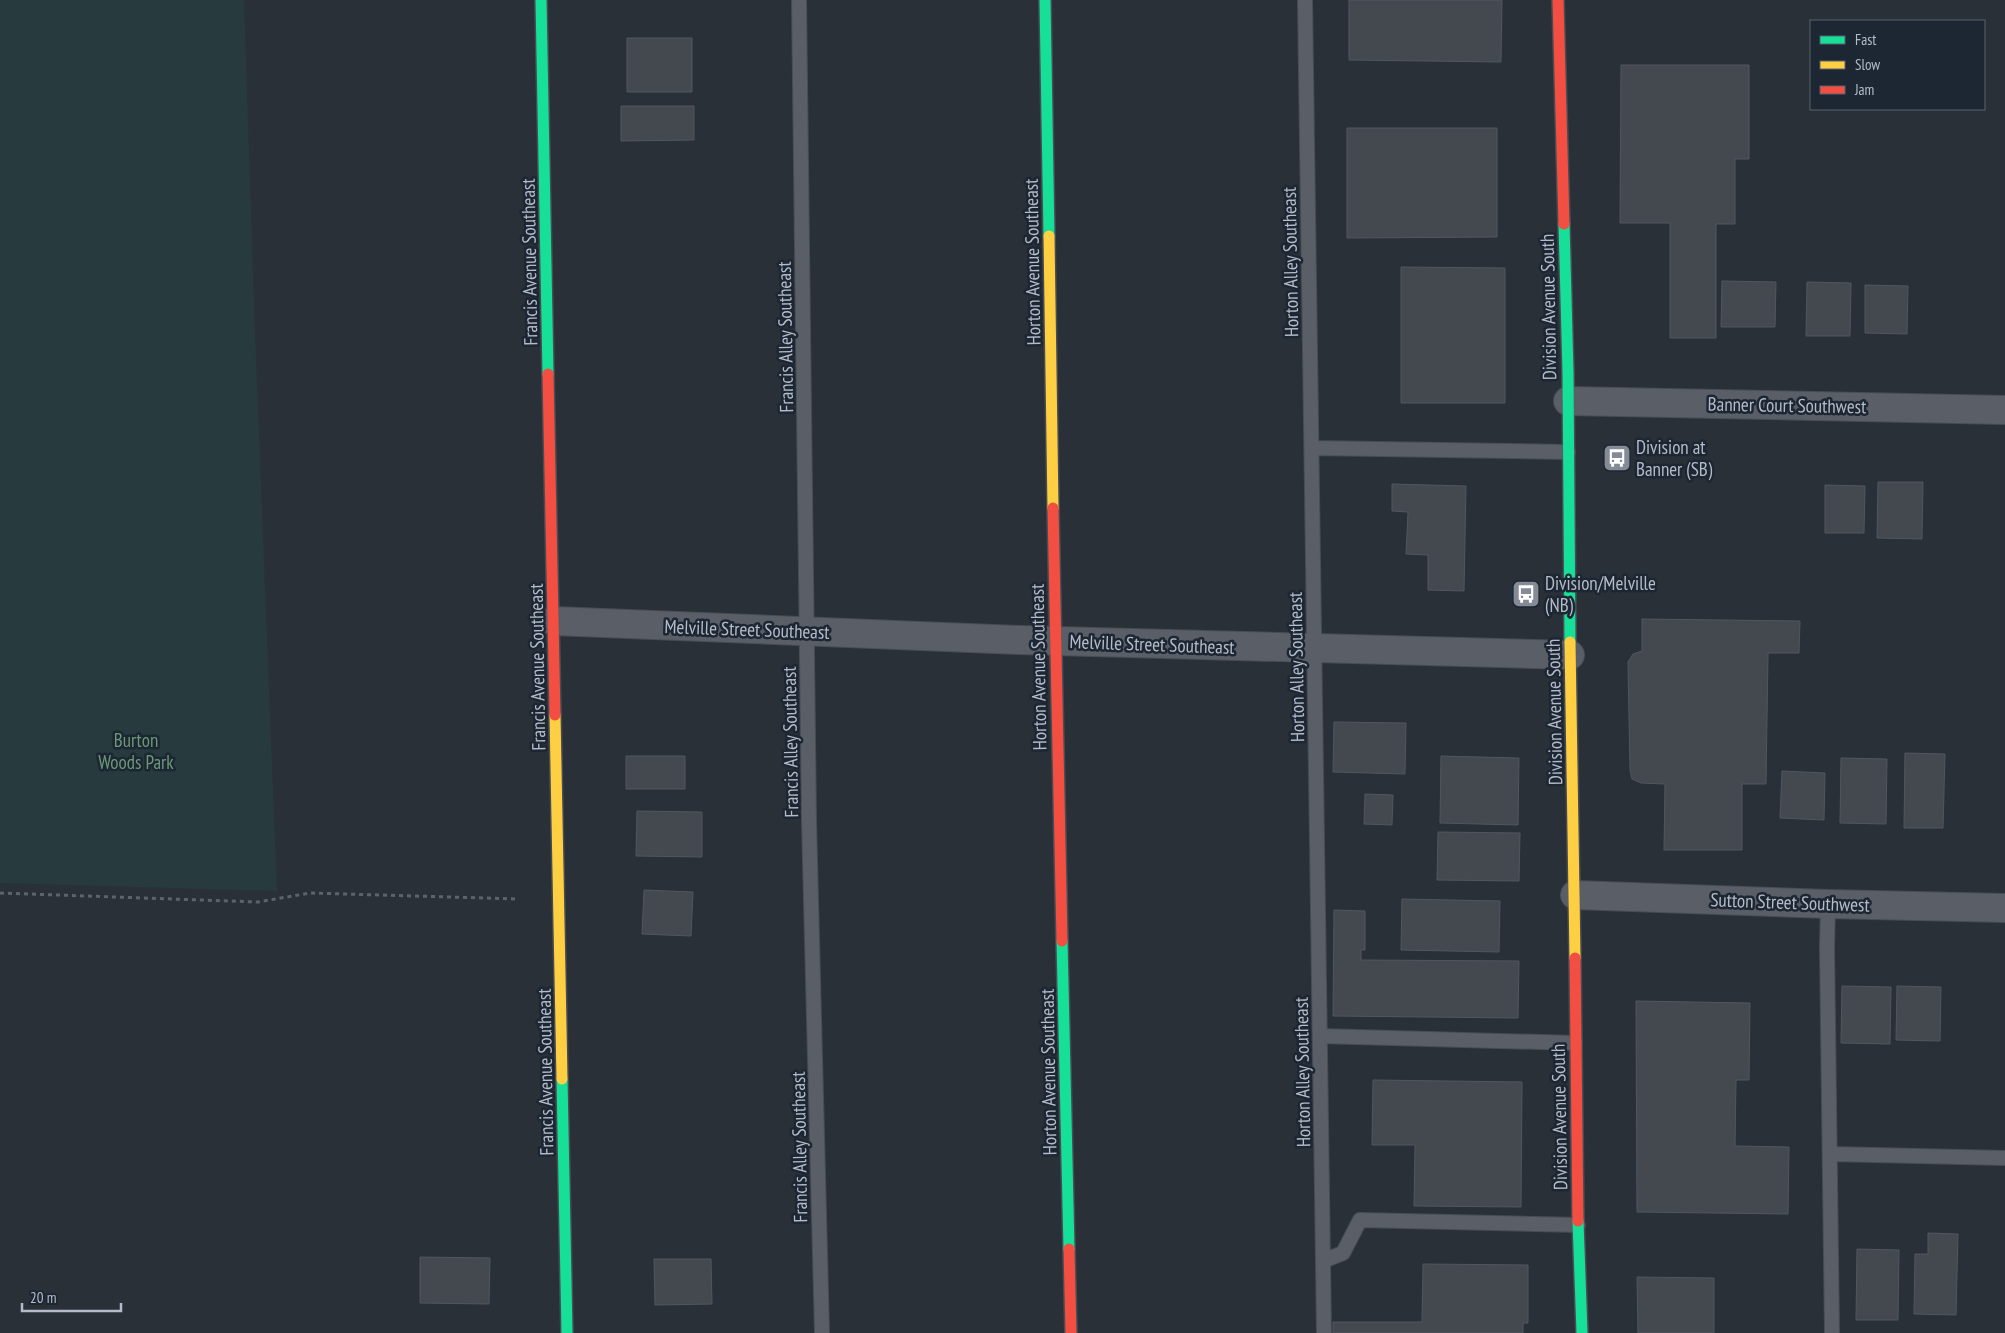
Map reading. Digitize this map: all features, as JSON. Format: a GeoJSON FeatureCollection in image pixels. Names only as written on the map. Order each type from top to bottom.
{"type":"FeatureCollection","features":[{"type":"Feature","properties":{"kind":"street","name":"Francis Avenue Southeast"},"geometry":{"type":"LineString","coordinates":[[541,0],[567,1333]]}},
{"type":"Feature","properties":{"kind":"street","name":"Horton Avenue Southeast"},"geometry":{"type":"LineString","coordinates":[[1045,0],[1055,641],[1071,1333]]}},
{"type":"Feature","properties":{"kind":"street","name":"Division Avenue South"},"geometry":{"type":"LineString","coordinates":[[1558,0],[1568,401],[1570,655],[1575,895],[1575,1043],[1582,1333]]}},
{"type":"Feature","properties":{"kind":"street","name":"Banner Court Southwest"},"geometry":{"type":"LineString","coordinates":[[1568,401],[2005,410]]}},
{"type":"Feature","properties":{"kind":"street","name":"Melville Street Southeast"},"geometry":{"type":"LineString","coordinates":[[554,621],[1055,641],[1570,655]]}},
{"type":"Feature","properties":{"kind":"street","name":"Sutton Street Southwest"},"geometry":{"type":"LineString","coordinates":[[1575,895],[2005,908]]}},
{"type":"Feature","properties":{"kind":"lane","name":"Francis Alley Southeast"},"geometry":{"type":"LineString","coordinates":[[798,0],[809,820],[822,1333]]}},
{"type":"Feature","properties":{"kind":"lane","name":"Horton Alley Southeast"},"geometry":{"type":"LineString","coordinates":[[1305,0],[1324,1333]]}},
{"type":"Feature","properties":{"kind":"lane"},"geometry":{"type":"LineString","coordinates":[[1312,448],[1568,452]]}},
{"type":"Feature","properties":{"kind":"lane"},"geometry":{"type":"LineString","coordinates":[[1828,904],[1826,947],[1832,1333]]}},
{"type":"Feature","properties":{"kind":"lane"},"geometry":{"type":"LineString","coordinates":[[1320,1036],[1575,1043]]}},
{"type":"Feature","properties":{"kind":"lane"},"geometry":{"type":"LineString","coordinates":[[1830,1154],[2005,1158]]}},
{"type":"Feature","properties":{"kind":"lane"},"geometry":{"type":"LineString","coordinates":[[1323,1261],[1343,1253],[1360,1220],[1578,1225]]}},
{"type":"Feature","properties":{"kind":"path"},"geometry":{"type":"LineString","coordinates":[[0,893],[258,902],[310,893],[519,899]]}},
{"type":"Feature","properties":{"kind":"green space","name":"Burton Woods Park"},"geometry":{"type":"Polygon","coordinates":[[[0,0],[244,0],[277,891],[0,883],[0,0]]]}},
{"type":"Feature","properties":{"kind":"building"},"geometry":{"type":"Polygon","coordinates":[[[1349,0],[1502,0],[1501,62],[1349,60],[1349,0]]]}},
{"type":"Feature","properties":{"kind":"building"},"geometry":{"type":"Polygon","coordinates":[[[627,38],[692,38],[692,92],[627,92],[627,38]]]}},
{"type":"Feature","properties":{"kind":"building"},"geometry":{"type":"Polygon","coordinates":[[[1621,65],[1749,65],[1749,159],[1735,159],[1735,224],[1716,224],[1716,338],[1670,338],[1670,223],[1620,223],[1621,65]]]}},
{"type":"Feature","properties":{"kind":"building"},"geometry":{"type":"Polygon","coordinates":[[[621,106],[694,106],[694,140],[621,141],[621,106]]]}},
{"type":"Feature","properties":{"kind":"building"},"geometry":{"type":"Polygon","coordinates":[[[1347,128],[1497,128],[1497,237],[1347,238],[1347,128]]]}},
{"type":"Feature","properties":{"kind":"building"},"geometry":{"type":"Polygon","coordinates":[[[1401,267],[1505,268],[1505,403],[1401,403],[1401,267]]]}},
{"type":"Feature","properties":{"kind":"building"},"geometry":{"type":"Polygon","coordinates":[[[1722,281],[1776,282],[1775,327],[1721,327],[1722,281]]]}},
{"type":"Feature","properties":{"kind":"building"},"geometry":{"type":"Polygon","coordinates":[[[1807,282],[1851,283],[1850,336],[1806,336],[1807,282]]]}},
{"type":"Feature","properties":{"kind":"building"},"geometry":{"type":"Polygon","coordinates":[[[1865,285],[1908,286],[1907,334],[1865,333],[1865,285]]]}},
{"type":"Feature","properties":{"kind":"building"},"geometry":{"type":"Polygon","coordinates":[[[1878,482],[1923,482],[1922,539],[1877,538],[1878,482]]]}},
{"type":"Feature","properties":{"kind":"building"},"geometry":{"type":"Polygon","coordinates":[[[1392,484],[1466,486],[1464,591],[1428,590],[1428,555],[1406,554],[1408,512],[1392,511],[1392,484]]]}},
{"type":"Feature","properties":{"kind":"building"},"geometry":{"type":"Polygon","coordinates":[[[1825,485],[1865,486],[1864,533],[1825,533],[1825,485]]]}},
{"type":"Feature","properties":{"kind":"building"},"geometry":{"type":"Polygon","coordinates":[[[1642,619],[1800,621],[1799,653],[1768,653],[1766,784],[1742,784],[1742,850],[1664,850],[1665,784],[1641,783],[1632,779],[1630,770],[1628,662],[1633,654],[1642,651],[1642,619]]]}},
{"type":"Feature","properties":{"kind":"building"},"geometry":{"type":"Polygon","coordinates":[[[1334,722],[1406,723],[1405,774],[1333,772],[1334,722]]]}},
{"type":"Feature","properties":{"kind":"building"},"geometry":{"type":"Polygon","coordinates":[[[1905,753],[1945,754],[1943,828],[1904,828],[1905,753]]]}},
{"type":"Feature","properties":{"kind":"building"},"geometry":{"type":"Polygon","coordinates":[[[626,756],[685,756],[685,789],[626,789],[626,756]]]}},
{"type":"Feature","properties":{"kind":"building"},"geometry":{"type":"Polygon","coordinates":[[[1441,756],[1519,758],[1518,825],[1440,823],[1441,756]]]}},
{"type":"Feature","properties":{"kind":"building"},"geometry":{"type":"Polygon","coordinates":[[[1841,758],[1887,759],[1886,824],[1840,823],[1841,758]]]}},
{"type":"Feature","properties":{"kind":"building"},"geometry":{"type":"Polygon","coordinates":[[[1782,771],[1825,773],[1824,820],[1780,818],[1782,771]]]}},
{"type":"Feature","properties":{"kind":"building"},"geometry":{"type":"Polygon","coordinates":[[[1365,794],[1393,795],[1392,825],[1364,824],[1365,794]]]}},
{"type":"Feature","properties":{"kind":"building"},"geometry":{"type":"Polygon","coordinates":[[[637,811],[702,812],[702,857],[636,856],[637,811]]]}},
{"type":"Feature","properties":{"kind":"building"},"geometry":{"type":"Polygon","coordinates":[[[1438,832],[1520,833],[1519,881],[1437,880],[1438,832]]]}},
{"type":"Feature","properties":{"kind":"building"},"geometry":{"type":"Polygon","coordinates":[[[644,890],[693,892],[691,936],[642,934],[644,890]]]}},
{"type":"Feature","properties":{"kind":"building"},"geometry":{"type":"Polygon","coordinates":[[[1402,899],[1500,901],[1499,952],[1401,950],[1402,899]]]}},
{"type":"Feature","properties":{"kind":"building"},"geometry":{"type":"Polygon","coordinates":[[[1334,910],[1365,911],[1365,950],[1361,950],[1361,960],[1519,961],[1518,1018],[1333,1016],[1334,910]]]}},
{"type":"Feature","properties":{"kind":"building"},"geometry":{"type":"Polygon","coordinates":[[[1842,986],[1891,987],[1890,1044],[1841,1043],[1842,986]]]}},
{"type":"Feature","properties":{"kind":"building"},"geometry":{"type":"Polygon","coordinates":[[[1897,986],[1941,987],[1940,1041],[1896,1040],[1897,986]]]}},
{"type":"Feature","properties":{"kind":"building"},"geometry":{"type":"Polygon","coordinates":[[[1636,1001],[1750,1003],[1749,1080],[1736,1080],[1735,1146],[1789,1147],[1788,1214],[1637,1212],[1636,1001]]]}},
{"type":"Feature","properties":{"kind":"building"},"geometry":{"type":"Polygon","coordinates":[[[1373,1080],[1522,1082],[1521,1207],[1414,1206],[1415,1145],[1372,1145],[1373,1080]]]}},
{"type":"Feature","properties":{"kind":"building"},"geometry":{"type":"Polygon","coordinates":[[[1928,1233],[1958,1234],[1956,1315],[1914,1314],[1915,1254],[1928,1254],[1928,1233]]]}},
{"type":"Feature","properties":{"kind":"building"},"geometry":{"type":"Polygon","coordinates":[[[1857,1249],[1899,1250],[1898,1320],[1856,1320],[1857,1249]]]}},
{"type":"Feature","properties":{"kind":"building"},"geometry":{"type":"Polygon","coordinates":[[[420,1257],[490,1258],[489,1304],[420,1303],[420,1257]]]}},
{"type":"Feature","properties":{"kind":"building"},"geometry":{"type":"Polygon","coordinates":[[[654,1259],[711,1259],[712,1304],[655,1305],[654,1259]]]}},
{"type":"Feature","properties":{"kind":"building"},"geometry":{"type":"Polygon","coordinates":[[[1423,1264],[1528,1265],[1528,1323],[1523,1323],[1523,1333],[1333,1333],[1333,1322],[1422,1322],[1423,1264]]]}},
{"type":"Feature","properties":{"kind":"building"},"geometry":{"type":"Polygon","coordinates":[[[1637,1277],[1714,1278],[1714,1333],[1638,1333],[1637,1277]]]}},
{"type":"Feature","properties":{"kind":"traffic: fast"},"geometry":{"type":"LineString","coordinates":[[541,0],[548,374]]}},
{"type":"Feature","properties":{"kind":"traffic: fast"},"geometry":{"type":"LineString","coordinates":[[1045,0],[1049,236]]}},
{"type":"Feature","properties":{"kind":"traffic: fast"},"geometry":{"type":"LineString","coordinates":[[1564,224],[1568,372],[1570,642]]}},
{"type":"Feature","properties":{"kind":"traffic: fast"},"geometry":{"type":"LineString","coordinates":[[1062,941],[1069,1249]]}},
{"type":"Feature","properties":{"kind":"traffic: fast"},"geometry":{"type":"LineString","coordinates":[[562,1079],[567,1333]]}},
{"type":"Feature","properties":{"kind":"traffic: fast"},"geometry":{"type":"LineString","coordinates":[[1578,1221],[1582,1333]]}},
{"type":"Feature","properties":{"kind":"traffic: slow"},"geometry":{"type":"LineString","coordinates":[[1049,236],[1053,508]]}},
{"type":"Feature","properties":{"kind":"traffic: slow"},"geometry":{"type":"LineString","coordinates":[[1570,642],[1575,958]]}},
{"type":"Feature","properties":{"kind":"traffic: slow"},"geometry":{"type":"LineString","coordinates":[[555,715],[562,1079]]}},
{"type":"Feature","properties":{"kind":"traffic: jam"},"geometry":{"type":"LineString","coordinates":[[1558,0],[1564,224]]}},
{"type":"Feature","properties":{"kind":"traffic: jam"},"geometry":{"type":"LineString","coordinates":[[548,374],[555,715]]}},
{"type":"Feature","properties":{"kind":"traffic: jam"},"geometry":{"type":"LineString","coordinates":[[1053,508],[1062,941]]}},
{"type":"Feature","properties":{"kind":"traffic: jam"},"geometry":{"type":"LineString","coordinates":[[1575,958],[1578,1221]]}},
{"type":"Feature","properties":{"kind":"traffic: jam"},"geometry":{"type":"LineString","coordinates":[[1069,1249],[1071,1333]]}},
{"type":"Feature","properties":{"kind":"place","name":"Division at Banner (SB)"},"geometry":{"type":"Point","coordinates":[1617,458]}},
{"type":"Feature","properties":{"kind":"place","name":"Division/Melville (NB)"},"geometry":{"type":"Point","coordinates":[1526,594]}}]}
